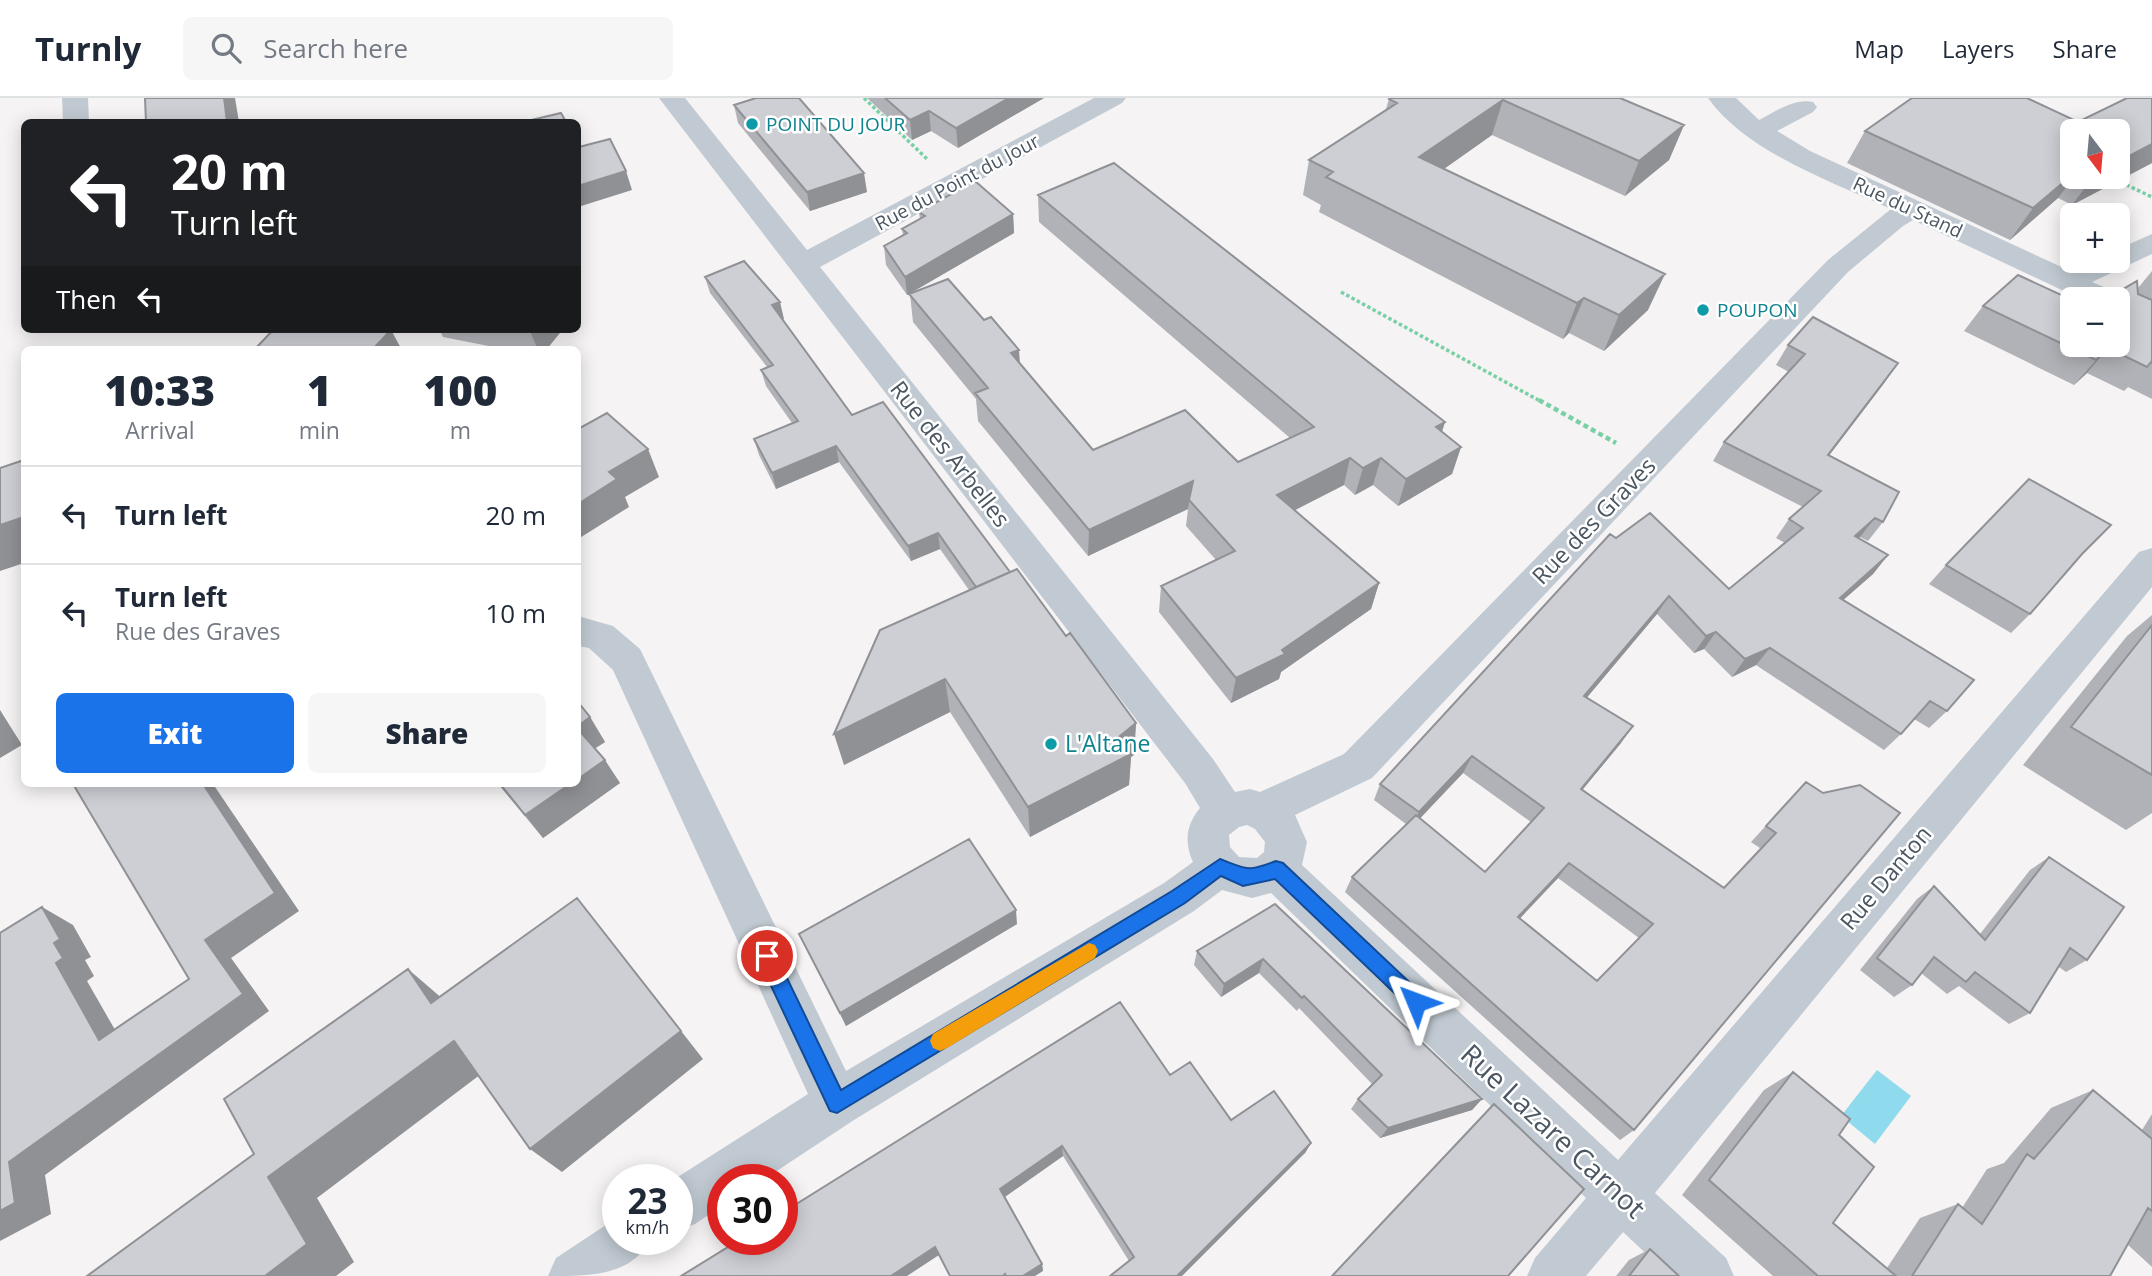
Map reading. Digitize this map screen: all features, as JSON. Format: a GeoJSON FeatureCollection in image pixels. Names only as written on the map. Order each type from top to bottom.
{"type":"FeatureCollection","features":[{"type":"Feature","properties":{"kind":"street"},"geometry":{"type":"LineString","coordinates":[[75,98],[76,119]]}},
{"type":"Feature","properties":{"kind":"street","name":"Rue des Arbelles"},"geometry":{"type":"LineString","coordinates":[[672,98],[1199,771],[1244,812]]}},
{"type":"Feature","properties":{"kind":"street","name":"Rue du Point du Jour"},"geometry":{"type":"LineString","coordinates":[[802,265],[1113,98]]}},
{"type":"Feature","properties":{"kind":"street","name":"Rue du Stand"},"geometry":{"type":"LineString","coordinates":[[1721,98],[1758,131],[1801,157],[2080,287]]}},
{"type":"Feature","properties":{"kind":"street"},"geometry":{"type":"LineString","coordinates":[[1758,131],[1804,107]]}},
{"type":"Feature","properties":{"kind":"street","name":"Rue des Graves"},"geometry":{"type":"LineString","coordinates":[[1244,812],[1358,766],[1839,267],[1893,220],[1911,209]]}},
{"type":"Feature","properties":{"kind":"street"},"geometry":{"type":"LineString","coordinates":[[2130,254],[2152,243]]}},
{"type":"Feature","properties":{"kind":"street"},"geometry":{"type":"LineString","coordinates":[[2068,281],[2088,273]]}},
{"type":"Feature","properties":{"kind":"street","name":"Rue Danton"},"geometry":{"type":"LineString","coordinates":[[1552,1276],[1620,1194],[2128,617],[2152,562]]}},
{"type":"Feature","properties":{"kind":"street"},"geometry":{"type":"LineString","coordinates":[[581,632],[600,636],[626,660],[837,1104]]}},
{"type":"Feature","properties":{"kind":"street"},"geometry":{"type":"LineString","coordinates":[[1244,812],[1282,827],[1286,838],[1284,860],[1266,875],[1243,878],[1220,867],[1208,848],[1210,827],[1244,812]]}},
{"type":"Feature","properties":{"kind":"street"},"geometry":{"type":"LineString","coordinates":[[693,1196],[837,1104],[1179,897],[1220,867]]}},
{"type":"Feature","properties":{"kind":"street","name":"Rue Lazare Carnot"},"geometry":{"type":"LineString","coordinates":[[1276,869],[1708,1276]]}},
{"type":"Feature","properties":{"kind":"street"},"geometry":{"type":"LineString","coordinates":[[574,1276],[604,1255]]}},
{"type":"Feature","properties":{"kind":"path"},"geometry":{"type":"LineString","coordinates":[[864,98],[953,184]]}},
{"type":"Feature","properties":{"kind":"path"},"geometry":{"type":"LineString","coordinates":[[2130,187],[2152,197]]}},
{"type":"Feature","properties":{"kind":"path"},"geometry":{"type":"LineString","coordinates":[[1341,292],[1651,462]]}},
{"type":"Feature","properties":{"kind":"water"},"geometry":{"type":"Polygon","coordinates":[[[1877,1070],[1911,1096],[1875,1144],[1841,1116],[1877,1070]]]}},
{"type":"Feature","properties":{"kind":"building"},"geometry":{"type":"Polygon","coordinates":[[[145,98],[224,98],[227,119],[146,119],[145,98]]]}},
{"type":"Feature","properties":{"kind":"building"},"geometry":{"type":"Polygon","coordinates":[[[756,98],[799,98],[864,173],[807,192],[734,105],[756,98]]]}},
{"type":"Feature","properties":{"kind":"building"},"geometry":{"type":"Polygon","coordinates":[[[885,98],[1009,98],[956,128],[929,111],[910,120],[885,98]]]}},
{"type":"Feature","properties":{"kind":"building"},"geometry":{"type":"Polygon","coordinates":[[[1390,98],[1620,98],[1684,125],[1639,161],[1503,100],[1419,157],[1665,274],[1619,315],[1584,298],[1577,303],[1326,177],[1333,172],[1309,160],[1397,103],[1390,98]]]}},
{"type":"Feature","properties":{"kind":"building"},"geometry":{"type":"Polygon","coordinates":[[[1912,98],[2027,98],[2072,119],[2060,119],[2060,185],[2033,208],[1865,131],[1912,98]]]}},
{"type":"Feature","properties":{"kind":"building"},"geometry":{"type":"Polygon","coordinates":[[[2127,98],[2152,98],[2152,144],[2130,156],[2130,119],[2084,119],[2127,98]]]}},
{"type":"Feature","properties":{"kind":"building"},"geometry":{"type":"Polygon","coordinates":[[[561,113],[564,119],[536,119],[561,113]]]}},
{"type":"Feature","properties":{"kind":"building"},"geometry":{"type":"Polygon","coordinates":[[[610,139],[626,171],[581,185],[581,146],[610,139]]]}},
{"type":"Feature","properties":{"kind":"building"},"geometry":{"type":"Polygon","coordinates":[[[1114,163],[1445,422],[1436,427],[1461,447],[1406,479],[1381,458],[1363,468],[1350,458],[1277,495],[1379,583],[1282,650],[1285,654],[1236,678],[1161,586],[1235,551],[1189,500],[1193,481],[1089,530],[975,393],[988,388],[909,294],[948,279],[984,320],[991,317],[1019,350],[1011,353],[1093,450],[1185,410],[1238,462],[1314,427],[1038,195],[1114,163]]]}},
{"type":"Feature","properties":{"kind":"building"},"geometry":{"type":"Polygon","coordinates":[[[975,181],[1013,214],[905,277],[884,246],[907,233],[902,229],[925,216],[919,212],[975,181]]]}},
{"type":"Feature","properties":{"kind":"building"},"geometry":{"type":"Polygon","coordinates":[[[744,261],[780,302],[772,305],[852,415],[883,402],[1010,572],[976,587],[938,533],[908,546],[836,446],[772,473],[754,439],[798,421],[761,370],[773,365],[705,277],[744,261]]]}},
{"type":"Feature","properties":{"kind":"building"},"geometry":{"type":"Polygon","coordinates":[[[2018,275],[2060,294],[2060,343],[1983,306],[2018,275]]]}},
{"type":"Feature","properties":{"kind":"building"},"geometry":{"type":"Polygon","coordinates":[[[2137,281],[2138,294],[2152,300],[2152,363],[2147,367],[2126,357],[2130,357],[2130,287],[2127,287],[2137,281]]]}},
{"type":"Feature","properties":{"kind":"building"},"geometry":{"type":"Polygon","coordinates":[[[1813,317],[1898,363],[1828,455],[1899,492],[1883,522],[1875,518],[1855,536],[1888,555],[1840,598],[1974,680],[1947,711],[1930,701],[1901,734],[1770,648],[1745,659],[1716,632],[1706,636],[1669,596],[1584,696],[1633,726],[1581,789],[1724,888],[1776,833],[1766,826],[1806,782],[1823,793],[1860,785],[1900,813],[1634,1130],[1352,877],[1416,815],[1485,872],[1544,808],[1472,756],[1419,812],[1380,784],[1610,534],[1616,538],[1650,513],[1729,589],[1803,528],[1789,519],[1821,491],[1724,442],[1805,354],[1788,345],[1813,317]],[[1569,863],[1518,917],[1597,981],[1653,924],[1569,863]]]}},
{"type":"Feature","properties":{"kind":"building"},"geometry":{"type":"Polygon","coordinates":[[[270,333],[388,333],[376,346],[258,346],[270,333]]]}},
{"type":"Feature","properties":{"kind":"building"},"geometry":{"type":"Polygon","coordinates":[[[607,413],[648,449],[609,472],[617,479],[581,502],[581,427],[607,413]]]}},
{"type":"Feature","properties":{"kind":"building"},"geometry":{"type":"Polygon","coordinates":[[[21,461],[21,518],[0,525],[0,468],[21,461]]]}},
{"type":"Feature","properties":{"kind":"building"},"geometry":{"type":"Polygon","coordinates":[[[2029,479],[2111,525],[2030,614],[1946,565],[2029,479]]]}},
{"type":"Feature","properties":{"kind":"building"},"geometry":{"type":"Polygon","coordinates":[[[1017,569],[1066,636],[1070,633],[1136,723],[1115,740],[1131,754],[1028,807],[945,679],[834,734],[880,630],[1017,569]]]}},
{"type":"Feature","properties":{"kind":"building"},"geometry":{"type":"Polygon","coordinates":[[[2152,625],[2152,775],[2071,727],[2152,625]]]}},
{"type":"Feature","properties":{"kind":"building"},"geometry":{"type":"Polygon","coordinates":[[[581,706],[590,717],[581,724],[581,706]]]}},
{"type":"Feature","properties":{"kind":"building"},"geometry":{"type":"Polygon","coordinates":[[[581,732],[605,760],[581,777],[581,732]]]}},
{"type":"Feature","properties":{"kind":"building"},"geometry":{"type":"Polygon","coordinates":[[[75,787],[205,787],[275,893],[205,940],[243,994],[9,1162],[15,1203],[0,1211],[0,933],[42,907],[60,939],[54,943],[63,958],[56,963],[99,1040],[189,979],[75,787]]]}},
{"type":"Feature","properties":{"kind":"building"},"geometry":{"type":"Polygon","coordinates":[[[502,787],[566,787],[525,815],[502,787]]]}},
{"type":"Feature","properties":{"kind":"building"},"geometry":{"type":"Polygon","coordinates":[[[969,839],[1016,910],[840,1013],[799,934],[969,839]]]}},
{"type":"Feature","properties":{"kind":"building"},"geometry":{"type":"Polygon","coordinates":[[[2049,857],[2124,907],[2087,960],[2070,948],[2030,1013],[1975,972],[1966,982],[1934,957],[1912,985],[1877,958],[1934,886],[1985,940],[2049,857]]]}},
{"type":"Feature","properties":{"kind":"building"},"geometry":{"type":"Polygon","coordinates":[[[577,898],[681,1031],[530,1149],[454,1041],[268,1177],[307,1244],[265,1276],[87,1276],[254,1154],[224,1099],[408,969],[431,1003],[577,898]]]}},
{"type":"Feature","properties":{"kind":"building"},"geometry":{"type":"Polygon","coordinates":[[[1275,904],[1482,1099],[1388,1128],[1358,1099],[1382,1075],[1304,996],[1302,998],[1263,959],[1224,984],[1197,951],[1275,904]]]}},
{"type":"Feature","properties":{"kind":"building"},"geometry":{"type":"Polygon","coordinates":[[[1120,1002],[1170,1075],[1190,1062],[1231,1120],[1274,1091],[1311,1143],[1177,1276],[1110,1276],[1134,1257],[1062,1146],[1000,1189],[1042,1264],[1023,1276],[950,1276],[935,1247],[891,1276],[681,1276],[715,1255],[798,1255],[798,1203],[1120,1002]]]}},
{"type":"Feature","properties":{"kind":"building"},"geometry":{"type":"Polygon","coordinates":[[[1793,1072],[1850,1119],[1839,1135],[1874,1167],[1833,1223],[1896,1276],[1818,1276],[1709,1180],[1793,1072]]]}},
{"type":"Feature","properties":{"kind":"building"},"geometry":{"type":"Polygon","coordinates":[[[2093,1090],[2152,1139],[2152,1211],[2148,1208],[2110,1276],[1912,1276],[1958,1204],[1982,1224],[2027,1154],[2034,1159],[2093,1090]]]}},
{"type":"Feature","properties":{"kind":"building"},"geometry":{"type":"Polygon","coordinates":[[[1494,1104],[1584,1189],[1508,1276],[1332,1276],[1494,1104]]]}},
{"type":"Feature","properties":{"kind":"building"},"geometry":{"type":"Polygon","coordinates":[[[1650,1249],[1679,1276],[1629,1276],[1650,1249]]]}},
{"type":"Feature","properties":{"kind":"slow traffic"},"geometry":{"type":"LineString","coordinates":[[940,1041],[1089,951]]}},
{"type":"Feature","properties":{"kind":"place","name":"POINT DU JOUR"},"geometry":{"type":"Point","coordinates":[752,124]}},
{"type":"Feature","properties":{"kind":"place","name":"POUPON"},"geometry":{"type":"Point","coordinates":[1703,310]}},
{"type":"Feature","properties":{"kind":"place","name":"L'Altane"},"geometry":{"type":"Point","coordinates":[1051,744]}},
{"type":"Feature","properties":{"kind":"route"},"geometry":{"type":"LineString","coordinates":[[767,956],[837,1104],[1179,897],[1220,867],[1243,878],[1266,875],[1276,869],[1416,1002]]}}]}
